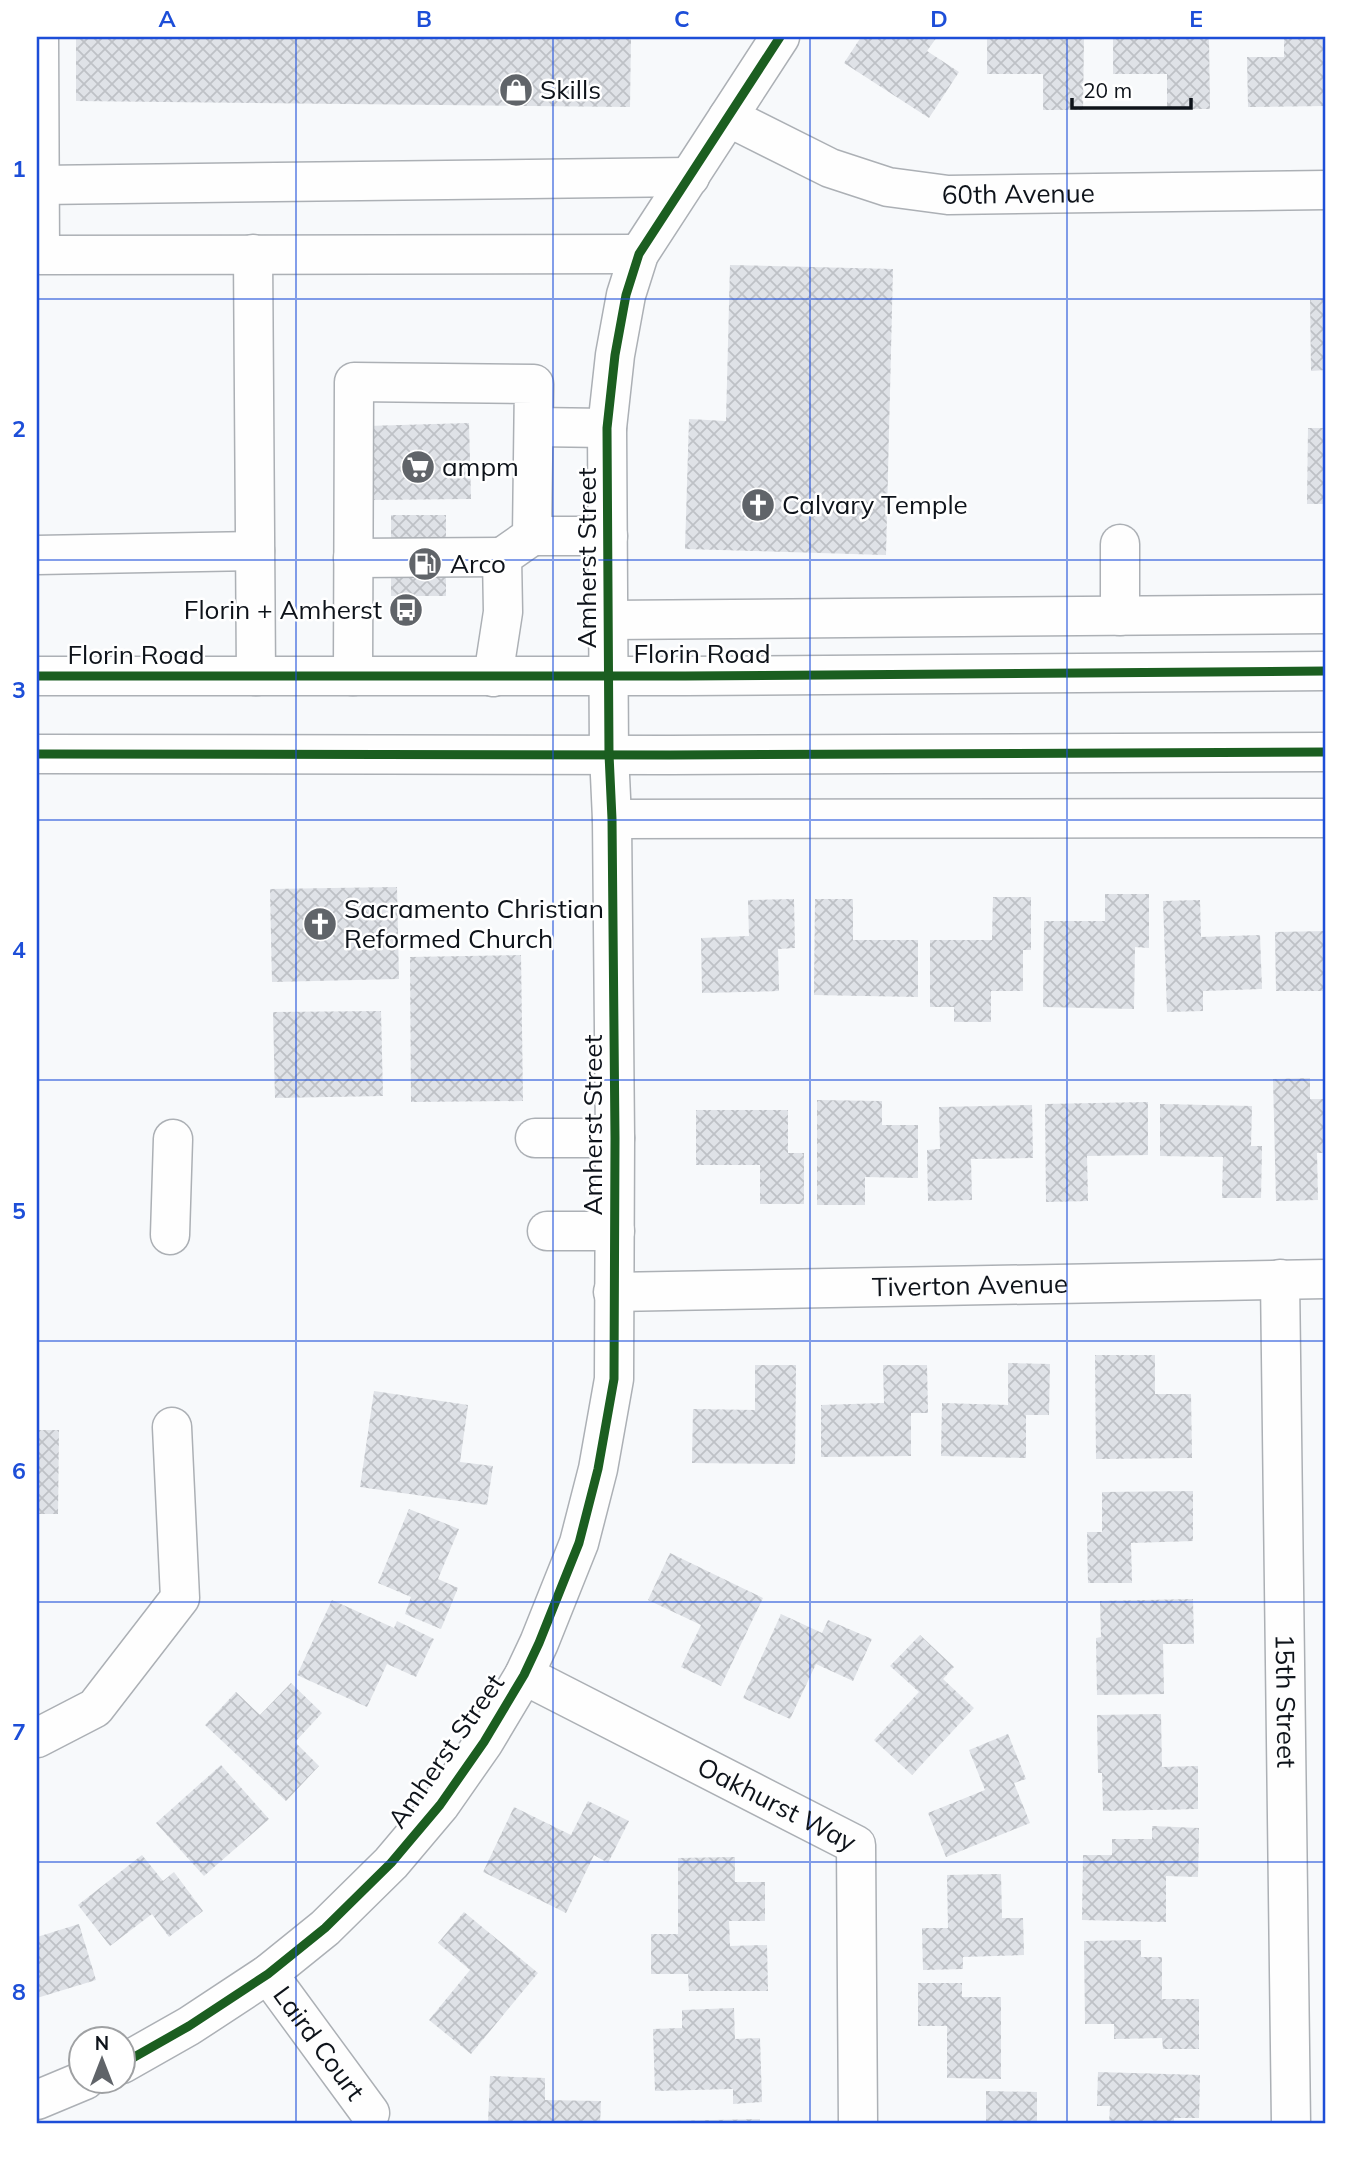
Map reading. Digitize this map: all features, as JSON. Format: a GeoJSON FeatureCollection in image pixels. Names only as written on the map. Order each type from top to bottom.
{"type":"FeatureCollection","features":[{"type":"Feature","properties":{"kind":"street"},"geometry":{"type":"LineString","coordinates":[[39,37],[40,255],[639,254]]}},
{"type":"Feature","properties":{"kind":"street","name":"Amherst Street"},"geometry":{"type":"LineString","coordinates":[[136,2056],[268,1974],[324,1928],[391,1863],[447,1794],[484,1742],[524,1675],[579,1543],[598,1469],[614,1379],[615,1138],[607,428],[615,355],[626,295],[639,254],[780,37]]}},
{"type":"Feature","properties":{"kind":"street","name":"60th Avenue"},"geometry":{"type":"LineString","coordinates":[[728,117],[830,168],[888,187],[948,195],[1326,190]]}},
{"type":"Feature","properties":{"kind":"street"},"geometry":{"type":"LineString","coordinates":[[40,185],[690,177]]}},
{"type":"Feature","properties":{"kind":"street"},"geometry":{"type":"LineString","coordinates":[[253,254],[256,676]]}},
{"type":"Feature","properties":{"kind":"street"},"geometry":{"type":"LineString","coordinates":[[354,676],[354,382],[534,384],[534,427],[517,546],[493,677]]}},
{"type":"Feature","properties":{"kind":"street"},"geometry":{"type":"LineString","coordinates":[[534,427],[607,428]]}},
{"type":"Feature","properties":{"kind":"street"},"geometry":{"type":"LineString","coordinates":[[354,558],[517,546],[608,536]]}},
{"type":"Feature","properties":{"kind":"street"},"geometry":{"type":"LineString","coordinates":[[1120,544],[1120,616]]}},
{"type":"Feature","properties":{"kind":"street"},"geometry":{"type":"LineString","coordinates":[[37,555],[255,551]]}},
{"type":"Feature","properties":{"kind":"street","name":"Florin Road"},"geometry":{"type":"LineString","coordinates":[[608,620],[1326,614]]}},
{"type":"Feature","properties":{"kind":"street","name":"Florin Road"},"geometry":{"type":"LineString","coordinates":[[37,676],[493,677],[1326,671]]}},
{"type":"Feature","properties":{"kind":"street"},"geometry":{"type":"LineString","coordinates":[[37,754],[1326,752]]}},
{"type":"Feature","properties":{"kind":"street"},"geometry":{"type":"LineString","coordinates":[[612,819],[1326,818]]}},
{"type":"Feature","properties":{"kind":"street"},"geometry":{"type":"LineString","coordinates":[[535,1138],[615,1138]]}},
{"type":"Feature","properties":{"kind":"street"},"geometry":{"type":"LineString","coordinates":[[170,1235],[173,1139]]}},
{"type":"Feature","properties":{"kind":"street"},"geometry":{"type":"LineString","coordinates":[[547,1231],[615,1231]]}},
{"type":"Feature","properties":{"kind":"street","name":"15th Street"},"geometry":{"type":"LineString","coordinates":[[1280,1279],[1291,2124]]}},
{"type":"Feature","properties":{"kind":"street","name":"Tiverton Avenue"},"geometry":{"type":"LineString","coordinates":[[613,1292],[1326,1279]]}},
{"type":"Feature","properties":{"kind":"street"},"geometry":{"type":"LineString","coordinates":[[37,1738],[95,1708],[180,1598],[172,1427]]}},
{"type":"Feature","properties":{"kind":"street","name":"Oakhurst Way"},"geometry":{"type":"LineString","coordinates":[[524,1675],[856,1845],[858,2124]]}},
{"type":"Feature","properties":{"kind":"street","name":"Laird Court"},"geometry":{"type":"LineString","coordinates":[[268,1974],[370,2113]]}},
{"type":"Feature","properties":{"kind":"street"},"geometry":{"type":"LineString","coordinates":[[37,2100],[66,2089]]}},
{"type":"Feature","properties":{"kind":"building"},"geometry":{"type":"Polygon","coordinates":[[[76,37],[631,37],[630,107],[76,101],[76,37]]]}},
{"type":"Feature","properties":{"kind":"building"},"geometry":{"type":"Polygon","coordinates":[[[861,37],[937,37],[927,51],[959,72],[929,118],[844,63],[861,37]]]}},
{"type":"Feature","properties":{"kind":"building"},"geometry":{"type":"Polygon","coordinates":[[[987,37],[1084,37],[1083,110],[1043,110],[1043,74],[987,74],[987,37]]]}},
{"type":"Feature","properties":{"kind":"building"},"geometry":{"type":"Polygon","coordinates":[[[1113,37],[1209,37],[1210,109],[1167,109],[1167,74],[1113,74],[1113,37]]]}},
{"type":"Feature","properties":{"kind":"building"},"geometry":{"type":"Polygon","coordinates":[[[1284,37],[1326,37],[1326,106],[1248,107],[1247,57],[1284,57],[1284,37]]]}},
{"type":"Feature","properties":{"kind":"building"},"geometry":{"type":"Polygon","coordinates":[[[730,265],[893,269],[886,555],[685,549],[689,419],[726,421],[730,265]]]}},
{"type":"Feature","properties":{"kind":"building"},"geometry":{"type":"Polygon","coordinates":[[[1326,299],[1326,370],[1311,371],[1310,300],[1326,299]]]}},
{"type":"Feature","properties":{"kind":"building"},"geometry":{"type":"Polygon","coordinates":[[[469,423],[471,499],[368,500],[367,426],[469,423]]]}},
{"type":"Feature","properties":{"kind":"building"},"geometry":{"type":"Polygon","coordinates":[[[1308,428],[1326,428],[1326,504],[1307,504],[1308,428]]]}},
{"type":"Feature","properties":{"kind":"building"},"geometry":{"type":"Polygon","coordinates":[[[391,515],[446,515],[446,596],[391,596],[391,515]]]}},
{"type":"Feature","properties":{"kind":"building"},"geometry":{"type":"Polygon","coordinates":[[[397,887],[399,979],[272,982],[270,889],[397,887]]]}},
{"type":"Feature","properties":{"kind":"building"},"geometry":{"type":"Polygon","coordinates":[[[1105,894],[1149,894],[1149,948],[1135,947],[1134,1009],[1043,1007],[1044,921],[1105,921],[1105,894]]]}},
{"type":"Feature","properties":{"kind":"building"},"geometry":{"type":"Polygon","coordinates":[[[993,897],[1031,897],[1031,950],[1023,950],[1023,991],[991,991],[991,1022],[954,1022],[954,1007],[930,1007],[930,940],[992,940],[993,897]]]}},
{"type":"Feature","properties":{"kind":"building"},"geometry":{"type":"Polygon","coordinates":[[[794,899],[795,948],[778,949],[779,991],[702,993],[701,938],[749,936],[748,900],[794,899]]]}},
{"type":"Feature","properties":{"kind":"building"},"geometry":{"type":"Polygon","coordinates":[[[815,899],[853,899],[853,940],[918,940],[918,997],[814,995],[815,899]]]}},
{"type":"Feature","properties":{"kind":"building"},"geometry":{"type":"Polygon","coordinates":[[[1200,900],[1201,937],[1260,935],[1262,989],[1203,991],[1203,1011],[1167,1012],[1163,901],[1200,900]]]}},
{"type":"Feature","properties":{"kind":"building"},"geometry":{"type":"Polygon","coordinates":[[[1326,931],[1326,991],[1276,991],[1275,932],[1326,931]]]}},
{"type":"Feature","properties":{"kind":"building"},"geometry":{"type":"Polygon","coordinates":[[[521,955],[523,1101],[411,1102],[410,957],[521,955]]]}},
{"type":"Feature","properties":{"kind":"building"},"geometry":{"type":"Polygon","coordinates":[[[381,1011],[383,1096],[275,1098],[273,1012],[381,1011]]]}},
{"type":"Feature","properties":{"kind":"building"},"geometry":{"type":"Polygon","coordinates":[[[1310,1078],[1310,1099],[1326,1099],[1326,1153],[1317,1153],[1318,1200],[1276,1201],[1273,1079],[1310,1078]]]}},
{"type":"Feature","properties":{"kind":"building"},"geometry":{"type":"Polygon","coordinates":[[[817,1100],[882,1101],[882,1125],[918,1125],[918,1178],[865,1177],[865,1205],[817,1205],[817,1100]]]}},
{"type":"Feature","properties":{"kind":"building"},"geometry":{"type":"Polygon","coordinates":[[[1148,1102],[1148,1155],[1087,1156],[1088,1201],[1046,1202],[1045,1104],[1148,1102]]]}},
{"type":"Feature","properties":{"kind":"building"},"geometry":{"type":"Polygon","coordinates":[[[1160,1104],[1252,1106],[1251,1146],[1262,1146],[1261,1198],[1222,1198],[1223,1157],[1160,1156],[1160,1104]]]}},
{"type":"Feature","properties":{"kind":"building"},"geometry":{"type":"Polygon","coordinates":[[[1032,1105],[1033,1158],[971,1159],[972,1200],[928,1201],[927,1150],[940,1149],[939,1107],[1032,1105]]]}},
{"type":"Feature","properties":{"kind":"building"},"geometry":{"type":"Polygon","coordinates":[[[696,1110],[788,1110],[788,1153],[804,1153],[804,1204],[760,1204],[760,1165],[696,1165],[696,1110]]]}},
{"type":"Feature","properties":{"kind":"building"},"geometry":{"type":"Polygon","coordinates":[[[1095,1355],[1155,1355],[1155,1394],[1191,1394],[1192,1458],[1096,1459],[1095,1355]]]}},
{"type":"Feature","properties":{"kind":"building"},"geometry":{"type":"Polygon","coordinates":[[[1008,1363],[1050,1364],[1049,1415],[1026,1415],[1026,1458],[941,1456],[942,1403],[1008,1405],[1008,1363]]]}},
{"type":"Feature","properties":{"kind":"building"},"geometry":{"type":"Polygon","coordinates":[[[755,1365],[796,1365],[795,1464],[692,1463],[693,1409],[755,1410],[755,1365]]]}},
{"type":"Feature","properties":{"kind":"building"},"geometry":{"type":"Polygon","coordinates":[[[883,1365],[927,1365],[928,1413],[911,1413],[911,1456],[821,1457],[821,1405],[884,1403],[883,1365]]]}},
{"type":"Feature","properties":{"kind":"building"},"geometry":{"type":"Polygon","coordinates":[[[374,1391],[468,1405],[460,1462],[493,1466],[487,1505],[360,1487],[374,1391]]]}},
{"type":"Feature","properties":{"kind":"building"},"geometry":{"type":"Polygon","coordinates":[[[37,1430],[59,1430],[58,1514],[37,1514],[37,1430]]]}},
{"type":"Feature","properties":{"kind":"building"},"geometry":{"type":"Polygon","coordinates":[[[1193,1491],[1193,1541],[1131,1543],[1132,1583],[1088,1583],[1087,1532],[1102,1532],[1102,1492],[1193,1491]]]}},
{"type":"Feature","properties":{"kind":"building"},"geometry":{"type":"Polygon","coordinates":[[[409,1509],[459,1529],[438,1579],[458,1588],[441,1629],[405,1614],[411,1597],[378,1583],[409,1509]]]}},
{"type":"Feature","properties":{"kind":"building"},"geometry":{"type":"Polygon","coordinates":[[[670,1553],[763,1598],[721,1686],[681,1667],[701,1625],[648,1600],[670,1553]]]}},
{"type":"Feature","properties":{"kind":"building"},"geometry":{"type":"Polygon","coordinates":[[[1193,1599],[1194,1644],[1163,1644],[1164,1694],[1097,1695],[1096,1638],[1101,1637],[1100,1601],[1193,1599]]]}},
{"type":"Feature","properties":{"kind":"building"},"geometry":{"type":"Polygon","coordinates":[[[332,1600],[394,1628],[397,1621],[434,1639],[416,1677],[387,1664],[367,1707],[297,1675],[332,1600]]]}},
{"type":"Feature","properties":{"kind":"building"},"geometry":{"type":"Polygon","coordinates":[[[781,1614],[822,1633],[828,1620],[872,1639],[853,1681],[816,1664],[790,1719],[743,1698],[781,1614]]]}},
{"type":"Feature","properties":{"kind":"building"},"geometry":{"type":"Polygon","coordinates":[[[920,1635],[954,1667],[943,1679],[974,1708],[912,1775],[874,1740],[919,1692],[890,1666],[920,1635]]]}},
{"type":"Feature","properties":{"kind":"building"},"geometry":{"type":"Polygon","coordinates":[[[291,1683],[322,1713],[295,1742],[319,1766],[286,1801],[205,1725],[236,1692],[260,1715],[291,1683]]]}},
{"type":"Feature","properties":{"kind":"building"},"geometry":{"type":"Polygon","coordinates":[[[1161,1714],[1162,1767],[1198,1766],[1198,1809],[1103,1811],[1102,1773],[1098,1773],[1097,1715],[1161,1714]]]}},
{"type":"Feature","properties":{"kind":"building"},"geometry":{"type":"Polygon","coordinates":[[[1008,1734],[1026,1779],[1014,1783],[1030,1823],[946,1857],[928,1813],[985,1790],[969,1750],[1008,1734]]]}},
{"type":"Feature","properties":{"kind":"building"},"geometry":{"type":"Polygon","coordinates":[[[221,1765],[269,1819],[204,1876],[156,1823],[221,1765]]]}},
{"type":"Feature","properties":{"kind":"building"},"geometry":{"type":"Polygon","coordinates":[[[588,1801],[629,1821],[608,1863],[594,1855],[566,1913],[483,1872],[514,1807],[571,1835],[588,1801]]]}},
{"type":"Feature","properties":{"kind":"building"},"geometry":{"type":"Polygon","coordinates":[[[1152,1826],[1199,1828],[1198,1877],[1166,1876],[1166,1922],[1082,1920],[1083,1855],[1112,1855],[1112,1839],[1152,1839],[1152,1826]]]}},
{"type":"Feature","properties":{"kind":"building"},"geometry":{"type":"Polygon","coordinates":[[[142,1855],[163,1881],[174,1872],[203,1911],[169,1937],[152,1914],[110,1946],[78,1905],[142,1855]]]}},
{"type":"Feature","properties":{"kind":"building"},"geometry":{"type":"Polygon","coordinates":[[[735,1857],[735,1882],[765,1882],[765,1921],[729,1921],[730,1946],[767,1945],[768,1991],[689,1991],[688,1974],[651,1974],[651,1934],[678,1934],[678,1858],[735,1857]]]}},
{"type":"Feature","properties":{"kind":"building"},"geometry":{"type":"Polygon","coordinates":[[[1001,1874],[1002,1918],[1023,1918],[1024,1955],[963,1957],[963,1969],[923,1970],[922,1928],[948,1928],[947,1875],[1001,1874]]]}},
{"type":"Feature","properties":{"kind":"building"},"geometry":{"type":"Polygon","coordinates":[[[464,1912],[538,1973],[471,2054],[429,2020],[470,1970],[438,1943],[464,1912]]]}},
{"type":"Feature","properties":{"kind":"building"},"geometry":{"type":"Polygon","coordinates":[[[79,1924],[96,1980],[37,1998],[37,1937],[79,1924]]]}},
{"type":"Feature","properties":{"kind":"building"},"geometry":{"type":"Polygon","coordinates":[[[1141,1940],[1141,1957],[1162,1957],[1162,1999],[1199,1999],[1199,2049],[1163,2049],[1162,2038],[1114,2039],[1114,2024],[1085,2024],[1084,1941],[1141,1940]]]}},
{"type":"Feature","properties":{"kind":"building"},"geometry":{"type":"Polygon","coordinates":[[[918,1983],[962,1983],[962,1997],[1001,1997],[1001,2079],[947,2078],[947,2026],[918,2026],[918,1983]]]}},
{"type":"Feature","properties":{"kind":"building"},"geometry":{"type":"Polygon","coordinates":[[[734,2008],[735,2039],[760,2038],[762,2102],[733,2104],[733,2089],[655,2091],[653,2029],[682,2028],[682,2010],[734,2008]]]}},
{"type":"Feature","properties":{"kind":"building"},"geometry":{"type":"Polygon","coordinates":[[[1098,2072],[1200,2075],[1199,2118],[1174,2118],[1174,2124],[1109,2124],[1110,2106],[1097,2106],[1098,2072]]]}},
{"type":"Feature","properties":{"kind":"building"},"geometry":{"type":"Polygon","coordinates":[[[490,2076],[545,2078],[545,2100],[601,2101],[600,2124],[488,2124],[490,2076]]]}},
{"type":"Feature","properties":{"kind":"building"},"geometry":{"type":"Polygon","coordinates":[[[986,2091],[1037,2092],[1037,2124],[986,2124],[986,2091]]]}},
{"type":"Feature","properties":{"kind":"building"},"geometry":{"type":"Polygon","coordinates":[[[760,2119],[760,2124],[668,2124],[668,2121],[760,2119]]]}},
{"type":"Feature","properties":{"kind":"cycle path"},"geometry":{"type":"LineString","coordinates":[[136,2056],[189,2026],[268,1974],[325,1928],[391,1863],[440,1805],[484,1742],[524,1675],[579,1543],[598,1469],[614,1379],[615,1138],[607,428],[615,355],[626,295],[639,254],[780,37]]}},
{"type":"Feature","properties":{"kind":"cycle path"},"geometry":{"type":"LineString","coordinates":[[37,676],[685,676],[1326,671]]}},
{"type":"Feature","properties":{"kind":"cycle path"},"geometry":{"type":"LineString","coordinates":[[37,754],[1326,752]]}},
{"type":"Feature","properties":{"kind":"place","name":"Skills"},"geometry":{"type":"Point","coordinates":[516,90]}},
{"type":"Feature","properties":{"kind":"place","name":"ampm"},"geometry":{"type":"Point","coordinates":[418,467]}},
{"type":"Feature","properties":{"kind":"place","name":"Calvary Temple"},"geometry":{"type":"Point","coordinates":[758,505]}},
{"type":"Feature","properties":{"kind":"place","name":"Arco"},"geometry":{"type":"Point","coordinates":[425,564]}},
{"type":"Feature","properties":{"kind":"place","name":"Florin + Amherst"},"geometry":{"type":"Point","coordinates":[406,610]}},
{"type":"Feature","properties":{"kind":"place","name":"Sacramento Christian Reformed Church"},"geometry":{"type":"Point","coordinates":[320,924]}}]}
